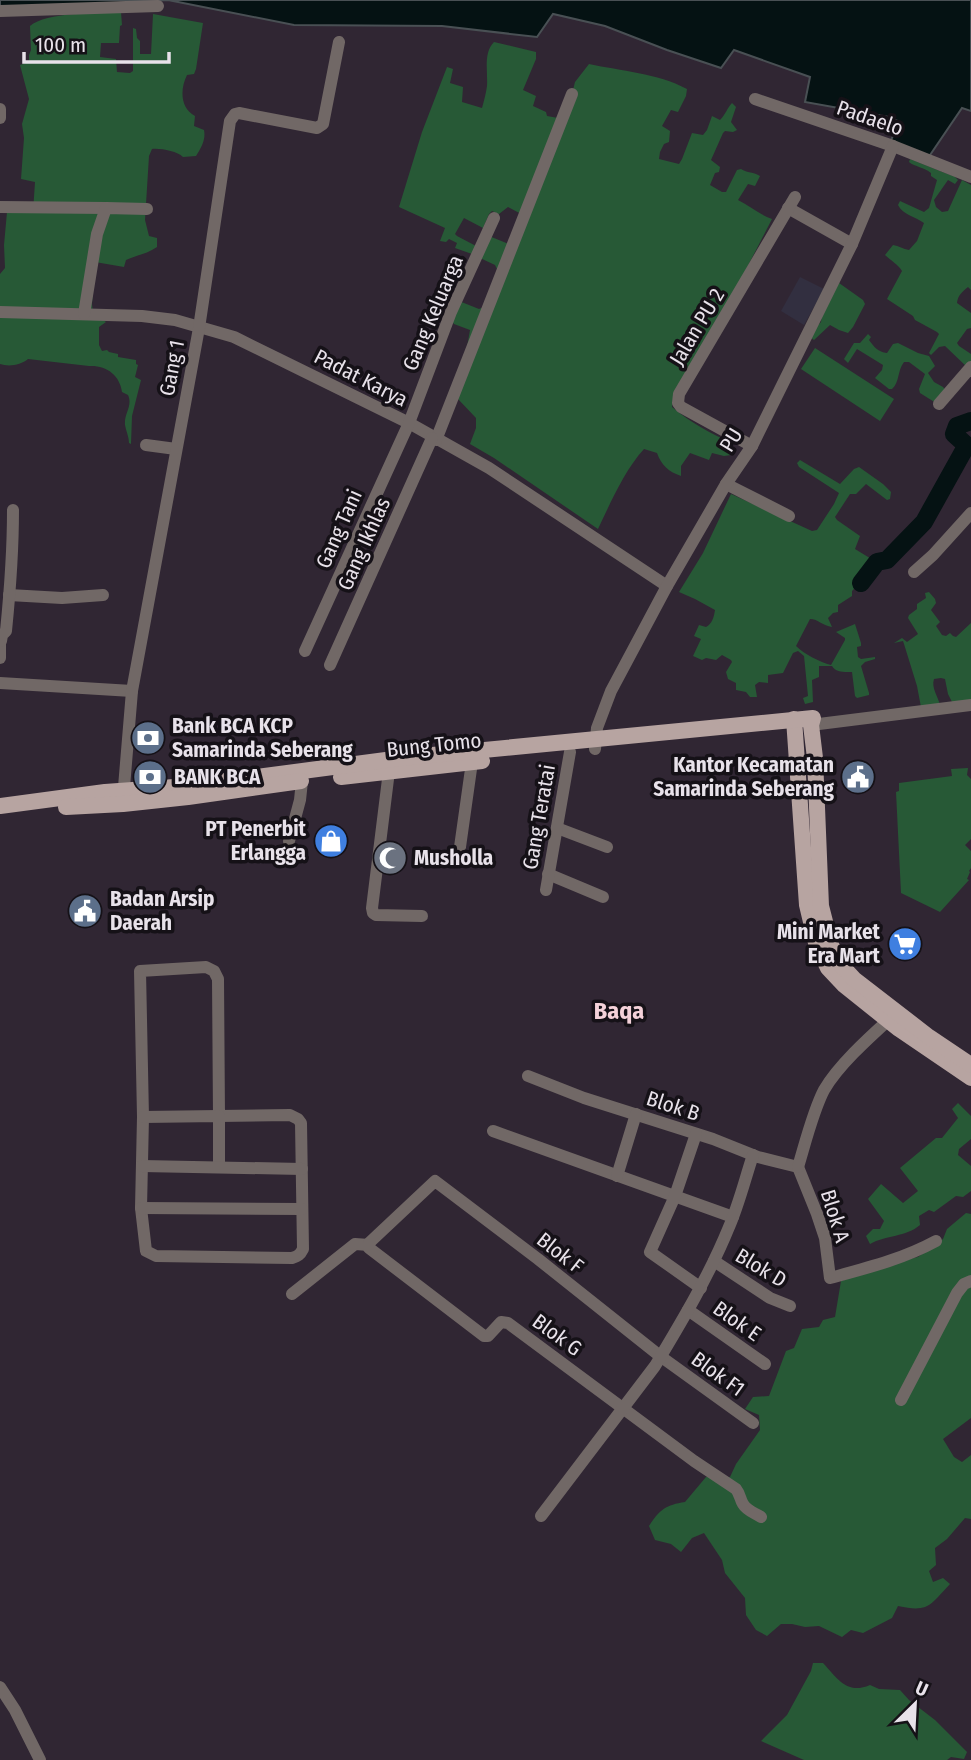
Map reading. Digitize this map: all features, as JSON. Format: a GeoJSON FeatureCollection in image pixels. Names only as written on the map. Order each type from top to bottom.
{"type":"FeatureCollection","features":[{"type":"Feature","properties":{"kind":"main road","name":"Bung Tomo"},"geometry":{"type":"LineString","coordinates":[[0,806],[84,794],[123,798],[254,789],[401,758],[596,744],[812,721]]}},
{"type":"Feature","properties":{"kind":"main road"},"geometry":{"type":"LineString","coordinates":[[811,859],[815,758],[812,721]]}},
{"type":"Feature","properties":{"kind":"main road"},"geometry":{"type":"LineString","coordinates":[[794,722],[811,859],[831,945],[840,964],[893,1016],[971,1078]]}},
{"type":"Feature","properties":{"kind":"main road","name":"Bung Tomo"},"geometry":{"type":"LineString","coordinates":[[0,816],[188,786],[352,770],[389,771],[570,752],[596,744]]}},
{"type":"Feature","properties":{"kind":"main road"},"geometry":{"type":"LineString","coordinates":[[798,758],[815,758]]}},
{"type":"Feature","properties":{"kind":"main road"},"geometry":{"type":"LineString","coordinates":[[893,1016],[971,1065]]}},
{"type":"Feature","properties":{"kind":"street"},"geometry":{"type":"LineString","coordinates":[[0,11],[158,6]]}},
{"type":"Feature","properties":{"kind":"street","name":"Gang 1"},"geometry":{"type":"LineString","coordinates":[[123,798],[132,691],[199,328],[230,121],[232,116],[240,113],[320,127],[323,124],[339,41]]}},
{"type":"Feature","properties":{"kind":"street","name":"Gang Ikhlas"},"geometry":{"type":"LineString","coordinates":[[330,666],[434,439],[572,94]]}},
{"type":"Feature","properties":{"kind":"street","name":"Padaelo"},"geometry":{"type":"LineString","coordinates":[[755,99],[893,146],[971,177]]}},
{"type":"Feature","properties":{"kind":"street"},"geometry":{"type":"LineString","coordinates":[[0,109],[0,118]]}},
{"type":"Feature","properties":{"kind":"street","name":"PU"},"geometry":{"type":"LineString","coordinates":[[596,744],[597,728],[611,691],[667,586],[726,484],[752,446],[852,244],[893,146]]}},
{"type":"Feature","properties":{"kind":"street","name":"Jalan PU 2"},"geometry":{"type":"LineString","coordinates":[[752,446],[681,407],[678,403],[679,394],[791,202],[852,244]]}},
{"type":"Feature","properties":{"kind":"street"},"geometry":{"type":"LineString","coordinates":[[0,206],[147,209]]}},
{"type":"Feature","properties":{"kind":"street"},"geometry":{"type":"LineString","coordinates":[[84,314],[97,234],[106,208]]}},
{"type":"Feature","properties":{"kind":"street","name":"Gang Keluarga"},"geometry":{"type":"LineString","coordinates":[[409,423],[451,312],[494,218]]}},
{"type":"Feature","properties":{"kind":"street","name":"Padat Karya"},"geometry":{"type":"LineString","coordinates":[[0,312],[142,316],[175,320],[234,337],[409,423],[489,468],[667,586]]}},
{"type":"Feature","properties":{"kind":"street"},"geometry":{"type":"LineString","coordinates":[[939,404],[971,368]]}},
{"type":"Feature","properties":{"kind":"street","name":"Gang Tani"},"geometry":{"type":"LineString","coordinates":[[305,651],[409,423]]}},
{"type":"Feature","properties":{"kind":"street"},"geometry":{"type":"LineString","coordinates":[[146,445],[176,449]]}},
{"type":"Feature","properties":{"kind":"street"},"geometry":{"type":"LineString","coordinates":[[726,484],[789,516]]}},
{"type":"Feature","properties":{"kind":"street"},"geometry":{"type":"LineString","coordinates":[[0,658],[2,635],[6,631],[13,551],[13,510]]}},
{"type":"Feature","properties":{"kind":"street"},"geometry":{"type":"LineString","coordinates":[[914,572],[971,513]]}},
{"type":"Feature","properties":{"kind":"street"},"geometry":{"type":"LineString","coordinates":[[9,595],[62,598],[103,595]]}},
{"type":"Feature","properties":{"kind":"street"},"geometry":{"type":"LineString","coordinates":[[0,683],[132,691]]}},
{"type":"Feature","properties":{"kind":"street","name":"Bung Tomo"},"geometry":{"type":"LineString","coordinates":[[812,721],[831,722],[971,705]]}},
{"type":"Feature","properties":{"kind":"street","name":"Gang Teratai"},"geometry":{"type":"LineString","coordinates":[[546,890],[570,752]]}},
{"type":"Feature","properties":{"kind":"street"},"geometry":{"type":"LineString","coordinates":[[460,846],[472,762]]}},
{"type":"Feature","properties":{"kind":"street"},"geometry":{"type":"LineString","coordinates":[[389,771],[373,913],[422,916]]}},
{"type":"Feature","properties":{"kind":"street"},"geometry":{"type":"LineString","coordinates":[[289,841],[302,781]]}},
{"type":"Feature","properties":{"kind":"street"},"geometry":{"type":"LineString","coordinates":[[557,828],[607,847]]}},
{"type":"Feature","properties":{"kind":"street"},"geometry":{"type":"LineString","coordinates":[[548,874],[603,897]]}},
{"type":"Feature","properties":{"kind":"street"},"geometry":{"type":"LineString","coordinates":[[143,1117],[219,1116],[290,1115],[298,1119],[301,1123],[301,1254],[292,1258],[151,1255],[146,1251],[141,1208],[143,1117],[140,971],[206,967],[214,971],[218,979],[219,1116],[219,1166]]}},
{"type":"Feature","properties":{"kind":"street"},"geometry":{"type":"LineString","coordinates":[[798,1167],[822,1093],[841,1067],[893,1016]]}},
{"type":"Feature","properties":{"kind":"street","name":"Blok B"},"geometry":{"type":"LineString","coordinates":[[528,1076],[584,1098],[798,1167]]}},
{"type":"Feature","properties":{"kind":"street"},"geometry":{"type":"LineString","coordinates":[[617,1176],[636,1114]]}},
{"type":"Feature","properties":{"kind":"street"},"geometry":{"type":"LineString","coordinates":[[493,1131],[733,1217]]}},
{"type":"Feature","properties":{"kind":"street"},"geometry":{"type":"LineString","coordinates":[[696,1134],[675,1196],[650,1252],[701,1288]]}},
{"type":"Feature","properties":{"kind":"street"},"geometry":{"type":"LineString","coordinates":[[541,1516],[660,1356],[701,1288],[733,1217],[751,1154]]}},
{"type":"Feature","properties":{"kind":"street"},"geometry":{"type":"LineString","coordinates":[[142,1166],[302,1169]]}},
{"type":"Feature","properties":{"kind":"street","name":"Blok A"},"geometry":{"type":"LineString","coordinates":[[798,1167],[825,1238],[830,1278],[916,1252],[936,1241]]}},
{"type":"Feature","properties":{"kind":"street","name":"Blok F"},"geometry":{"type":"LineString","coordinates":[[369,1246],[435,1181],[660,1356]]}},
{"type":"Feature","properties":{"kind":"street"},"geometry":{"type":"LineString","coordinates":[[141,1208],[302,1209]]}},
{"type":"Feature","properties":{"kind":"street"},"geometry":{"type":"LineString","coordinates":[[292,1294],[355,1244],[369,1246]]}},
{"type":"Feature","properties":{"kind":"street","name":"Blok G"},"geometry":{"type":"LineString","coordinates":[[369,1246],[484,1336],[488,1336],[501,1322],[505,1322],[623,1407]]}},
{"type":"Feature","properties":{"kind":"street","name":"Blok D"},"geometry":{"type":"LineString","coordinates":[[714,1261],[770,1297],[790,1306]]}},
{"type":"Feature","properties":{"kind":"street"},"geometry":{"type":"LineString","coordinates":[[901,1400],[957,1293],[964,1284],[971,1281]]}},
{"type":"Feature","properties":{"kind":"street","name":"Blok E"},"geometry":{"type":"LineString","coordinates":[[688,1310],[765,1364]]}},
{"type":"Feature","properties":{"kind":"street","name":"Blok F1"},"geometry":{"type":"LineString","coordinates":[[660,1356],[753,1423]]}},
{"type":"Feature","properties":{"kind":"street"},"geometry":{"type":"LineString","coordinates":[[623,1407],[736,1489],[748,1510],[761,1517]]}},
{"type":"Feature","properties":{"kind":"street"},"geometry":{"type":"LineString","coordinates":[[0,1686],[40,1760]]}},
{"type":"Feature","properties":{"kind":"shaded area"},"geometry":{"type":"Polygon","coordinates":[[[0,0],[168,0],[67,6],[0,6],[0,0]]]}},
{"type":"Feature","properties":{"kind":"shaded area"},"geometry":{"type":"Polygon","coordinates":[[[168,0],[971,0],[971,111],[962,108],[928,158],[890,142],[900,122],[889,117],[805,102],[810,77],[734,50],[721,68],[605,26],[553,14],[537,37],[442,26],[294,25],[168,0]]]}},
{"type":"Feature","properties":{"kind":"shaded area"},"geometry":{"type":"Polygon","coordinates":[[[800,277],[824,289],[804,325],[781,311],[800,277]]]}},
{"type":"Feature","properties":{"kind":"green space"},"geometry":{"type":"Polygon","coordinates":[[[121,12],[119,43],[101,43],[100,57],[116,59],[117,72],[133,71],[133,28],[136,29],[140,41],[140,54],[151,54],[153,14],[203,23],[196,69],[194,74],[187,75],[182,92],[186,108],[195,116],[194,126],[204,130],[203,144],[196,156],[183,157],[173,152],[152,149],[149,156],[145,220],[149,236],[157,238],[157,247],[126,260],[124,267],[95,262],[93,313],[106,322],[99,327],[99,345],[102,351],[107,350],[118,354],[118,357],[136,360],[138,365],[135,377],[141,380],[132,416],[131,444],[125,425],[130,403],[128,395],[122,392],[111,372],[95,366],[28,359],[15,365],[0,364],[0,274],[5,268],[7,212],[33,212],[35,182],[21,179],[24,138],[22,124],[29,99],[20,65],[29,62],[30,26],[38,21],[60,16],[121,12]]]}},
{"type":"Feature","properties":{"kind":"green space"},"geometry":{"type":"Polygon","coordinates":[[[494,42],[536,52],[536,59],[523,90],[536,96],[533,106],[546,112],[547,116],[558,118],[572,94],[575,82],[589,64],[651,76],[687,89],[678,112],[671,110],[662,126],[670,131],[669,142],[664,144],[659,159],[679,164],[692,133],[703,135],[712,116],[720,120],[732,103],[736,107],[731,122],[737,130],[723,133],[711,160],[720,167],[719,172],[715,173],[710,185],[726,192],[737,170],[741,169],[760,176],[755,186],[748,184],[738,200],[772,219],[721,318],[673,400],[672,407],[686,418],[732,443],[731,455],[712,453],[709,460],[690,453],[681,466],[681,476],[666,467],[657,453],[644,449],[624,477],[598,529],[470,444],[476,428],[476,418],[458,399],[470,330],[452,321],[459,301],[479,309],[486,306],[498,271],[495,265],[480,258],[489,236],[511,245],[525,216],[508,207],[499,214],[492,211],[483,228],[464,218],[455,234],[476,246],[472,254],[455,248],[457,243],[449,239],[446,242],[440,241],[445,228],[399,207],[422,132],[447,67],[453,69],[450,83],[463,87],[462,102],[482,108],[487,86],[487,57],[494,42]]]}},
{"type":"Feature","properties":{"kind":"green space"},"geometry":{"type":"Polygon","coordinates":[[[910,159],[958,180],[955,184],[948,180],[934,200],[936,207],[942,212],[948,211],[962,180],[971,185],[971,290],[968,287],[964,290],[957,303],[971,313],[971,328],[967,329],[957,343],[971,354],[971,363],[967,367],[945,346],[939,347],[931,355],[929,353],[939,334],[887,299],[902,271],[885,255],[893,245],[909,250],[917,241],[924,223],[906,214],[898,205],[900,201],[924,212],[929,208],[937,180],[928,171],[909,162],[910,159]]]}},
{"type":"Feature","properties":{"kind":"green space"},"geometry":{"type":"Polygon","coordinates":[[[839,283],[865,304],[848,333],[830,325],[814,340],[810,337],[821,322],[822,314],[839,283]]]}},
{"type":"Feature","properties":{"kind":"green space"},"geometry":{"type":"Polygon","coordinates":[[[868,334],[871,343],[881,352],[887,353],[893,344],[898,343],[929,356],[935,366],[928,373],[934,382],[947,392],[936,403],[920,393],[925,374],[909,362],[902,365],[892,389],[875,378],[883,365],[857,349],[848,363],[844,359],[854,343],[860,343],[868,334]]]}},
{"type":"Feature","properties":{"kind":"green space"},"geometry":{"type":"Polygon","coordinates":[[[815,348],[894,399],[880,421],[801,369],[815,348]]]}},
{"type":"Feature","properties":{"kind":"green space"},"geometry":{"type":"Polygon","coordinates":[[[800,460],[840,484],[859,467],[891,492],[890,499],[887,500],[866,484],[856,494],[850,494],[835,517],[860,536],[855,549],[874,563],[869,573],[852,591],[852,596],[838,605],[838,612],[828,618],[832,627],[810,619],[796,646],[831,665],[845,640],[836,632],[855,624],[861,643],[861,646],[857,647],[858,657],[875,657],[861,666],[869,695],[857,698],[855,696],[852,672],[838,671],[832,666],[819,666],[819,677],[812,680],[813,702],[805,704],[803,698],[808,696],[804,656],[798,651],[793,653],[783,673],[768,675],[768,683],[759,682],[755,685],[757,697],[750,697],[746,692],[736,690],[736,683],[728,679],[726,672],[731,660],[722,655],[716,660],[702,660],[693,656],[701,639],[694,636],[699,625],[708,626],[715,610],[679,592],[703,553],[731,494],[812,531],[817,530],[834,504],[839,493],[799,467],[797,463],[800,460]]]}},
{"type":"Feature","properties":{"kind":"green space"},"geometry":{"type":"Polygon","coordinates":[[[929,592],[935,599],[936,603],[931,610],[940,622],[936,626],[942,635],[950,633],[956,637],[971,623],[971,702],[952,702],[945,679],[941,678],[934,679],[933,682],[940,705],[921,707],[903,641],[894,643],[902,638],[907,642],[918,634],[908,618],[917,609],[917,604],[926,598],[925,593],[929,592]]]}},
{"type":"Feature","properties":{"kind":"green space"},"geometry":{"type":"Polygon","coordinates":[[[968,768],[967,775],[971,779],[971,839],[965,845],[971,851],[969,880],[940,912],[901,893],[896,792],[899,791],[899,783],[952,776],[951,769],[968,768]]]}},
{"type":"Feature","properties":{"kind":"green space"},"geometry":{"type":"Polygon","coordinates":[[[958,1103],[971,1116],[971,1139],[959,1149],[958,1155],[971,1166],[971,1191],[963,1197],[956,1196],[934,1212],[929,1210],[919,1216],[920,1225],[914,1229],[870,1244],[866,1236],[873,1229],[880,1229],[884,1221],[868,1199],[881,1184],[903,1203],[918,1191],[900,1168],[936,1138],[942,1138],[958,1118],[952,1109],[958,1103]]]}},
{"type":"Feature","properties":{"kind":"green space"},"geometry":{"type":"Polygon","coordinates":[[[966,1213],[971,1214],[971,1418],[943,1439],[954,1457],[962,1462],[971,1455],[971,1519],[965,1518],[947,1539],[935,1548],[936,1565],[929,1571],[933,1582],[943,1578],[950,1584],[923,1608],[898,1606],[892,1618],[863,1633],[851,1630],[842,1637],[819,1626],[781,1624],[767,1636],[756,1630],[746,1615],[745,1598],[725,1573],[722,1560],[704,1533],[692,1538],[681,1552],[671,1544],[655,1540],[649,1526],[664,1509],[685,1502],[706,1477],[730,1477],[760,1430],[759,1415],[745,1409],[753,1397],[769,1396],[786,1351],[794,1348],[802,1329],[819,1327],[823,1320],[835,1317],[841,1281],[918,1257],[943,1239],[947,1229],[966,1213]]]}},
{"type":"Feature","properties":{"kind":"green space"},"geometry":{"type":"Polygon","coordinates":[[[813,1663],[823,1663],[838,1680],[849,1687],[862,1688],[870,1685],[879,1689],[900,1690],[967,1752],[964,1759],[804,1760],[761,1741],[787,1715],[813,1663]]]}},
{"type":"Feature","properties":{"kind":"waterway"},"geometry":{"type":"LineString","coordinates":[[861,583],[877,562],[887,560],[924,522],[964,450],[965,444],[954,434],[957,426],[971,421]]}},
{"type":"Feature","properties":{"kind":"place","name":"Bank BCA KCP Samarinda Seberang"},"geometry":{"type":"Point","coordinates":[148,738]}},
{"type":"Feature","properties":{"kind":"place","name":"BANK BCA"},"geometry":{"type":"Point","coordinates":[150,777]}},
{"type":"Feature","properties":{"kind":"place","name":"Kantor Kecamatan Samarinda Seberang"},"geometry":{"type":"Point","coordinates":[858,777]}},
{"type":"Feature","properties":{"kind":"place","name":"PT Penerbit Erlangga"},"geometry":{"type":"Point","coordinates":[331,841]}},
{"type":"Feature","properties":{"kind":"place","name":"Musholla"},"geometry":{"type":"Point","coordinates":[390,858]}},
{"type":"Feature","properties":{"kind":"place","name":"Badan Arsip Daerah"},"geometry":{"type":"Point","coordinates":[85,911]}},
{"type":"Feature","properties":{"kind":"place","name":"Mini Market Era Mart"},"geometry":{"type":"Point","coordinates":[905,944]}},
{"type":"Feature","properties":{"kind":"district","name":"Baqa"},"geometry":{"type":"Point","coordinates":[619,1011]}}]}
